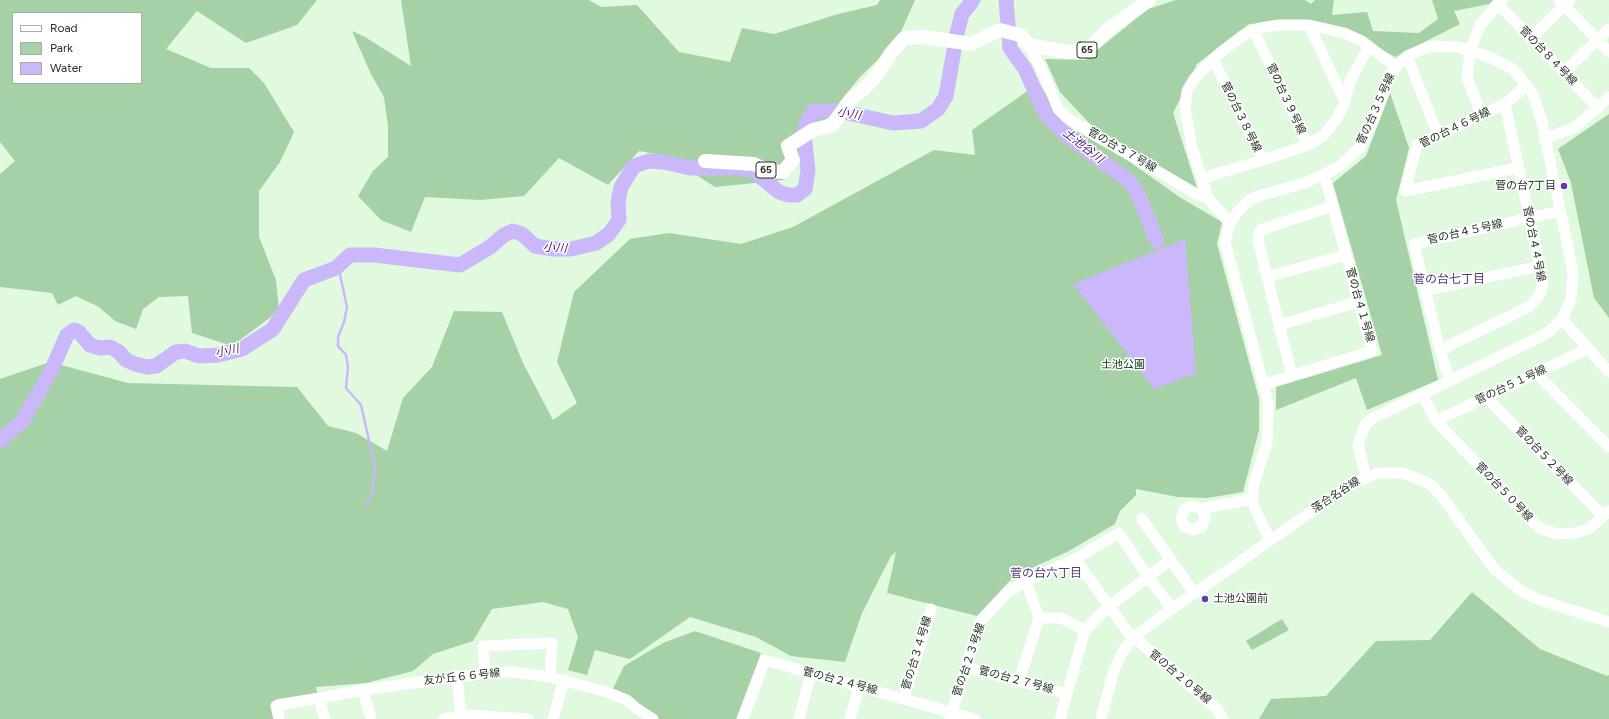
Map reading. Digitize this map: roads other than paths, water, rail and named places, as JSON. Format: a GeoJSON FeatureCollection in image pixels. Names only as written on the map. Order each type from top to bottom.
{"type":"FeatureCollection","features":[{"type":"Feature","properties":{"kind":"main road","name":"65"},"geometry":{"type":"LineString","coordinates":[[705,161],[754,164],[769,171],[783,172],[792,160],[788,146],[804,136],[832,125],[839,118],[852,98],[864,89],[877,75],[891,53],[904,38],[925,37],[971,44],[1000,30],[1020,35],[1029,45],[1068,52],[1086,51],[1109,29],[1149,0]]}},
{"type":"Feature","properties":{"kind":"street"},"geometry":{"type":"LineString","coordinates":[[1481,114],[1467,77],[1470,50],[1480,25],[1500,2]]}},
{"type":"Feature","properties":{"kind":"street","name":"菅の台８４号線"},"geometry":{"type":"LineString","coordinates":[[1500,2],[1530,38],[1598,108]]}},
{"type":"Feature","properties":{"kind":"street"},"geometry":{"type":"LineString","coordinates":[[1530,38],[1564,2],[1609,52]]}},
{"type":"Feature","properties":{"kind":"street"},"geometry":{"type":"LineString","coordinates":[[1230,223],[1208,198],[1192,148],[1184,108],[1187,91],[1194,79],[1213,59],[1242,36],[1254,31],[1279,25],[1309,25],[1344,33],[1369,46],[1396,67]]}},
{"type":"Feature","properties":{"kind":"street"},"geometry":{"type":"LineString","coordinates":[[1309,25],[1345,102]]}},
{"type":"Feature","properties":{"kind":"street"},"geometry":{"type":"LineString","coordinates":[[1564,72],[1609,29]]}},
{"type":"Feature","properties":{"kind":"street","name":"菅の台３９号線"},"geometry":{"type":"LineString","coordinates":[[1254,31],[1308,145],[1324,135],[1337,118],[1345,102],[1349,83],[1369,46]]}},
{"type":"Feature","properties":{"kind":"street","name":"菅の台３７号線"},"geometry":{"type":"LineString","coordinates":[[1029,45],[1043,72],[1058,109],[1067,118],[1198,195],[1208,198]]}},
{"type":"Feature","properties":{"kind":"street","name":"菅の台３５号線"},"geometry":{"type":"LineString","coordinates":[[1270,540],[1254,510],[1252,499],[1254,484],[1266,443],[1269,418],[1265,384],[1225,242],[1230,223],[1248,201],[1258,196],[1305,182],[1339,167],[1360,147],[1373,121],[1391,73],[1396,67],[1407,56],[1430,46],[1448,45],[1470,50],[1501,62],[1513,69],[1527,85],[1538,105],[1573,272],[1571,299],[1562,319],[1551,330],[1540,337],[1373,418],[1365,425],[1358,445],[1366,477]]}},
{"type":"Feature","properties":{"kind":"street"},"geometry":{"type":"LineString","coordinates":[[1407,56],[1438,135]]}},
{"type":"Feature","properties":{"kind":"street","name":"菅の台３８号線"},"geometry":{"type":"LineString","coordinates":[[1202,178],[1263,160],[1213,59]]}},
{"type":"Feature","properties":{"kind":"street","name":"菅の台４６号線"},"geometry":{"type":"LineString","coordinates":[[1518,168],[1404,191],[1417,145],[1505,104],[1527,85]]}},
{"type":"Feature","properties":{"kind":"street"},"geometry":{"type":"LineString","coordinates":[[1544,139],[1574,128],[1609,97]]}},
{"type":"Feature","properties":{"kind":"street","name":"菅の台４４号線"},"geometry":{"type":"LineString","coordinates":[[1440,350],[1527,308],[1535,301],[1541,292],[1543,281],[1505,104]]}},
{"type":"Feature","properties":{"kind":"street"},"geometry":{"type":"LineString","coordinates":[[1263,160],[1308,145]]}},
{"type":"Feature","properties":{"kind":"street","name":"菅の台４１号線"},"geometry":{"type":"LineString","coordinates":[[1265,384],[1372,351],[1324,174]]}},
{"type":"Feature","properties":{"kind":"street"},"geometry":{"type":"LineString","coordinates":[[1292,375],[1258,240],[1260,230],[1332,206]]}},
{"type":"Feature","properties":{"kind":"street","name":"菅の台４５号線"},"geometry":{"type":"LineString","coordinates":[[1450,380],[1440,350],[1414,244],[1560,211]]}},
{"type":"Feature","properties":{"kind":"street"},"geometry":{"type":"LineString","coordinates":[[1267,277],[1346,255]]}},
{"type":"Feature","properties":{"kind":"street"},"geometry":{"type":"LineString","coordinates":[[1425,291],[1540,266]]}},
{"type":"Feature","properties":{"kind":"street"},"geometry":{"type":"LineString","coordinates":[[1279,325],[1358,302]]}},
{"type":"Feature","properties":{"kind":"street"},"geometry":{"type":"LineString","coordinates":[[1562,319],[1586,349],[1609,372]]}},
{"type":"Feature","properties":{"kind":"street","name":"菅の台５１号線"},"geometry":{"type":"LineString","coordinates":[[1436,421],[1586,349]]}},
{"type":"Feature","properties":{"kind":"street"},"geometry":{"type":"LineString","coordinates":[[1536,373],[1609,447]]}},
{"type":"Feature","properties":{"kind":"street","name":"菅の台５０号線"},"geometry":{"type":"LineString","coordinates":[[1422,394],[1436,421],[1539,528],[1557,534],[1574,534],[1589,529],[1606,513]]}},
{"type":"Feature","properties":{"kind":"street","name":"菅の台５２号線"},"geometry":{"type":"LineString","coordinates":[[1486,397],[1606,513]]}},
{"type":"Feature","properties":{"kind":"street","name":"落合名谷線"},"geometry":{"type":"LineString","coordinates":[[1101,719],[1114,670],[1123,651],[1134,638],[1194,593],[1351,484],[1366,477],[1384,472],[1402,473],[1431,485],[1445,500],[1495,570],[1523,592],[1537,599],[1609,622]]}},
{"type":"Feature","properties":{"kind":"street"},"geometry":{"type":"LineString","coordinates":[[1201,509],[1252,499]]}},
{"type":"Feature","properties":{"kind":"street"},"geometry":{"type":"LineString","coordinates":[[1142,519],[1194,593]]}},
{"type":"Feature","properties":{"kind":"street","name":"菅の台２３号線"},"geometry":{"type":"LineString","coordinates":[[951,715],[980,622],[1007,593],[1026,581],[1075,559],[1119,533],[1148,577]]}},
{"type":"Feature","properties":{"kind":"street"},"geometry":{"type":"LineString","coordinates":[[1075,559],[1108,607],[1134,638]]}},
{"type":"Feature","properties":{"kind":"street"},"geometry":{"type":"LineString","coordinates":[[1060,719],[1085,630],[1108,607],[1170,560]]}},
{"type":"Feature","properties":{"kind":"street"},"geometry":{"type":"LineString","coordinates":[[1148,577],[1172,609]]}},
{"type":"Feature","properties":{"kind":"street"},"geometry":{"type":"LineString","coordinates":[[1020,681],[1038,618],[1026,581]]}},
{"type":"Feature","properties":{"kind":"street","name":"菅の台３４号線"},"geometry":{"type":"LineString","coordinates":[[904,698],[931,609]]}},
{"type":"Feature","properties":{"kind":"street"},"geometry":{"type":"LineString","coordinates":[[1038,618],[1061,618],[1085,630]]}},
{"type":"Feature","properties":{"kind":"street","name":"菅の台２０号線"},"geometry":{"type":"LineString","coordinates":[[1134,638],[1217,709],[1223,719]]}},
{"type":"Feature","properties":{"kind":"street"},"geometry":{"type":"LineString","coordinates":[[484,673],[483,646],[552,643],[550,677]]}},
{"type":"Feature","properties":{"kind":"street","name":"菅の台２４号線"},"geometry":{"type":"LineString","coordinates":[[743,719],[765,660],[811,674],[904,698],[951,715],[975,719]]}},
{"type":"Feature","properties":{"kind":"street","name":"菅の台２７号線"},"geometry":{"type":"LineString","coordinates":[[966,667],[1067,694]]}},
{"type":"Feature","properties":{"kind":"street","name":"友が丘６６号線"},"geometry":{"type":"LineString","coordinates":[[279,719],[276,706],[363,690],[484,673],[513,672],[550,677],[607,692],[627,700],[653,719]]}},
{"type":"Feature","properties":{"kind":"street"},"geometry":{"type":"LineString","coordinates":[[799,719],[811,674]]}},
{"type":"Feature","properties":{"kind":"street"},"geometry":{"type":"LineString","coordinates":[[457,677],[461,716]]}},
{"type":"Feature","properties":{"kind":"street"},"geometry":{"type":"LineString","coordinates":[[553,719],[564,680]]}},
{"type":"Feature","properties":{"kind":"street"},"geometry":{"type":"LineString","coordinates":[[850,719],[859,687]]}},
{"type":"Feature","properties":{"kind":"street"},"geometry":{"type":"LineString","coordinates":[[363,690],[371,719]]}},
{"type":"Feature","properties":{"kind":"street"},"geometry":{"type":"LineString","coordinates":[[319,698],[325,719]]}},
{"type":"Feature","properties":{"kind":"street"},"geometry":{"type":"LineString","coordinates":[[444,719],[461,716],[528,719]]}},
{"type":"Feature","properties":{"kind":"water"},"geometry":{"type":"Polygon","coordinates":[[[1185,239],[1196,373],[1154,389],[1073,284],[1185,239]]]}},
{"type":"Feature","properties":{"kind":"waterway","name":"小川"},"geometry":{"type":"LineString","coordinates":[[0,441],[23,420],[51,371],[67,335],[74,330],[79,332],[90,345],[100,348],[110,347],[119,352],[126,360],[147,367],[156,366],[176,352],[185,351],[199,356],[218,355],[242,349],[273,329],[304,280],[336,268],[350,255],[374,255],[460,265],[490,247],[504,235],[513,231],[522,234],[535,246],[554,249],[571,249],[596,243],[609,234],[619,220],[618,202],[621,187],[634,166],[649,161],[664,162],[690,168],[740,168],[752,170],[779,192],[788,195],[797,195],[805,189],[808,171],[804,134],[806,125],[813,111],[839,111],[893,123],[921,121],[938,109],[946,96],[957,33],[962,14],[973,0]]}},
{"type":"Feature","properties":{"kind":"waterway","name":"土池谷川"},"geometry":{"type":"LineString","coordinates":[[1006,0],[1010,48],[1025,69],[1045,113],[1067,136],[1129,181],[1137,192],[1157,241]]}},
{"type":"Feature","properties":{"kind":"waterway"},"geometry":{"type":"LineString","coordinates":[[338,265],[347,307],[344,322],[338,337],[338,346],[346,355],[348,367],[346,388],[361,405],[375,467],[372,495],[366,504]]}},
{"type":"Feature","properties":{"kind":"place","name":"菅の台7丁目"},"geometry":{"type":"Point","coordinates":[1564,186]}},
{"type":"Feature","properties":{"kind":"place","name":"土池公園前"},"geometry":{"type":"Point","coordinates":[1205,599]}},
{"type":"Feature","properties":{"kind":"district","name":"菅の台七丁目"},"geometry":{"type":"Point","coordinates":[1449,279]}},
{"type":"Feature","properties":{"kind":"district","name":"菅の台六丁目"},"geometry":{"type":"Point","coordinates":[1046,573]}},
{"type":"Feature","properties":{"kind":"park label","name":"土池公園"},"geometry":{"type":"Point","coordinates":[1123,365]}}]}
